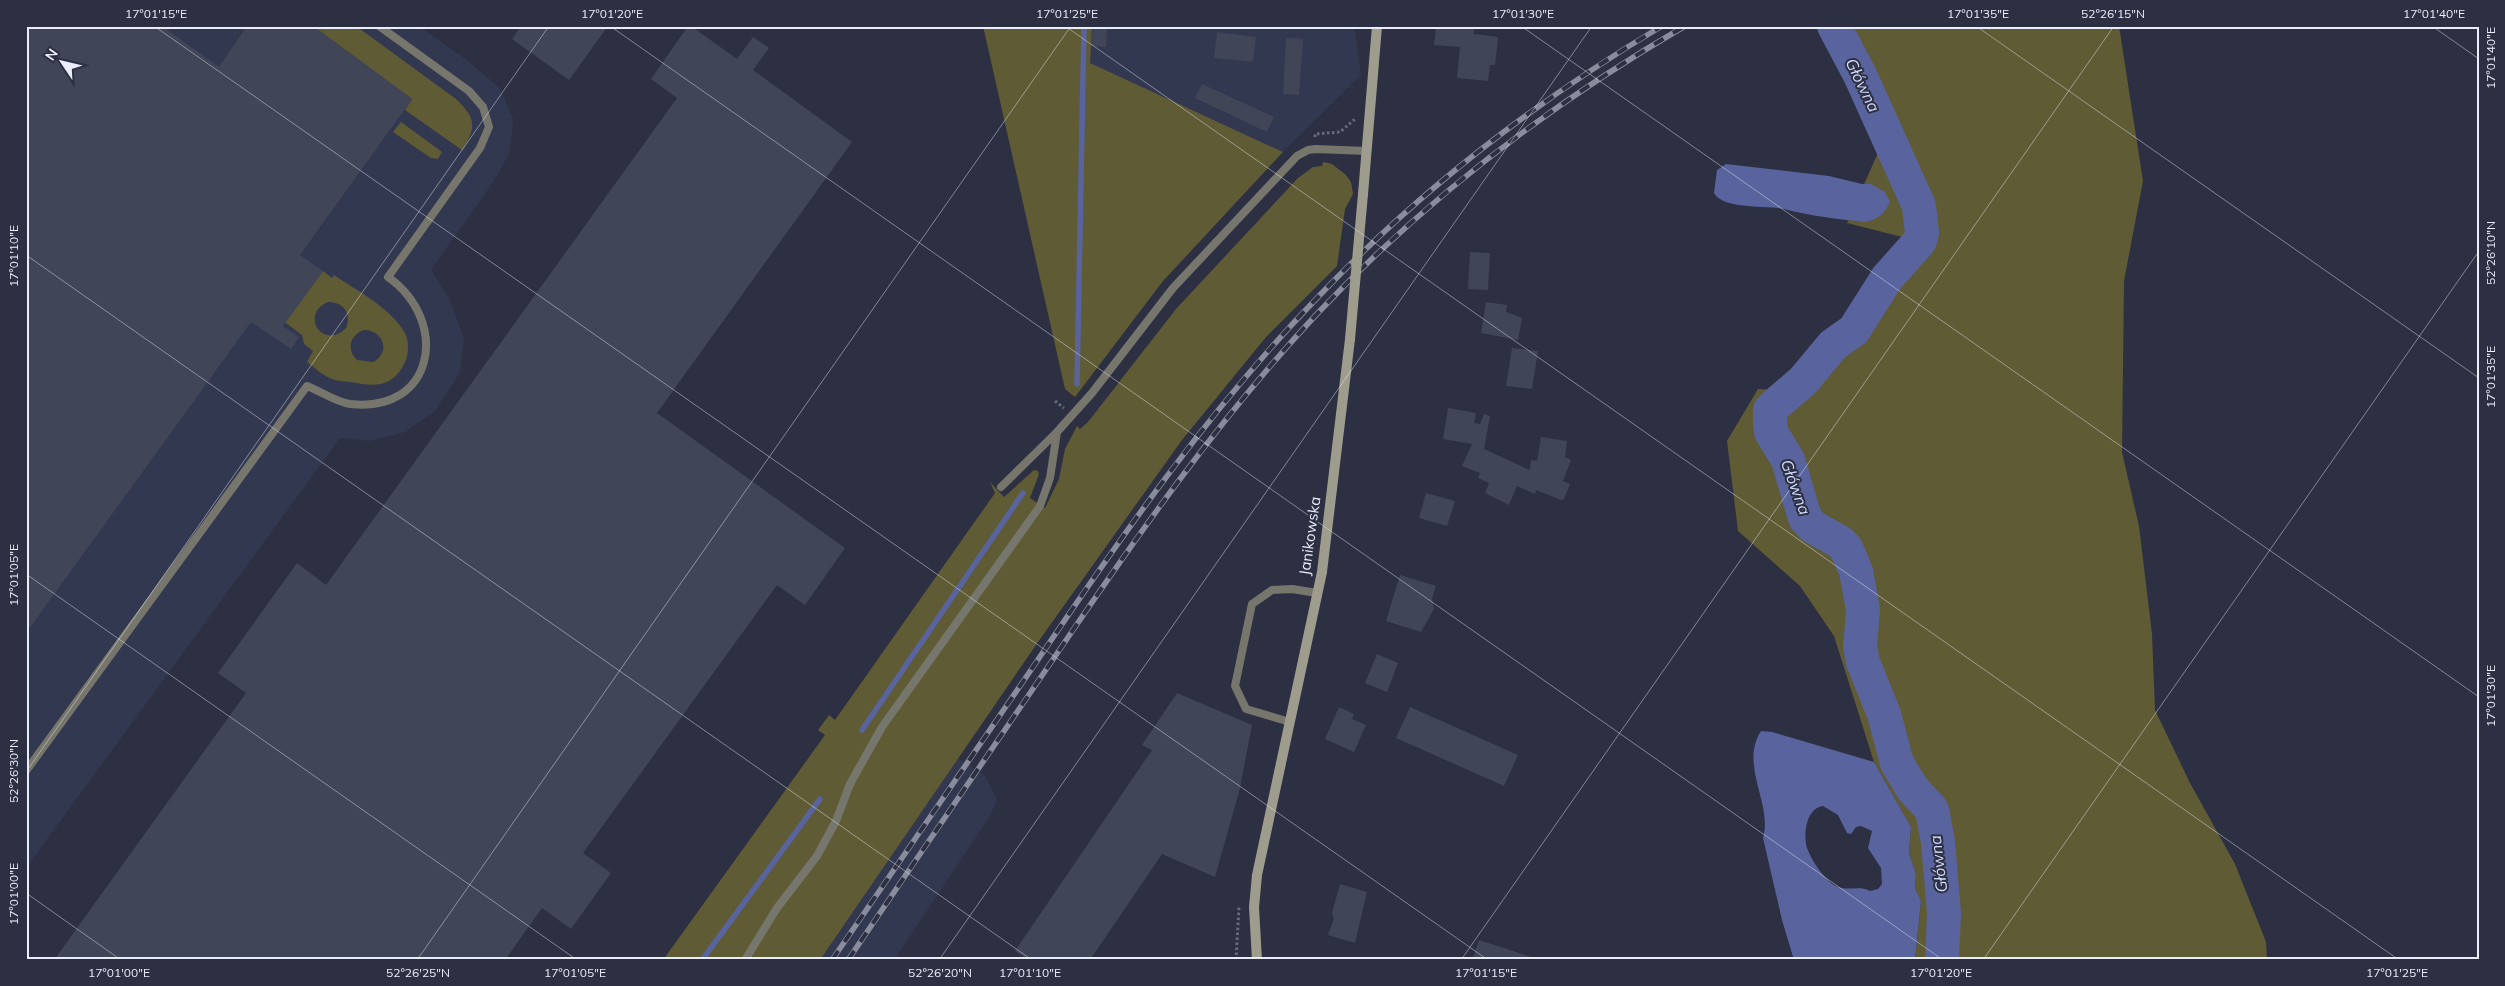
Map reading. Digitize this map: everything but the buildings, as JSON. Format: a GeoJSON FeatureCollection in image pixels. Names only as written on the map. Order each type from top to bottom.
{"type":"FeatureCollection","features":[{"type":"Feature","properties":{"kind":"street","name":"Janikowska"},"geometry":{"type":"LineString","coordinates":[[1257,960],[1254,907],[1257,875],[1322,572],[1350,339],[1377,26]]}},
{"type":"Feature","properties":{"kind":"lane"},"geometry":{"type":"LineString","coordinates":[[26,772],[308,386],[348,404],[378,404],[404,393],[425,366],[427,331],[420,314],[404,288],[388,277],[480,148],[488,127],[483,107],[469,91],[379,26]]}},
{"type":"Feature","properties":{"kind":"lane"},"geometry":{"type":"LineString","coordinates":[[1001,487],[1057,432],[1092,393],[1173,288],[1297,156],[1308,150],[1316,149],[1366,151]]}},
{"type":"Feature","properties":{"kind":"lane"},"geometry":{"type":"LineString","coordinates":[[745,960],[777,908],[817,856],[836,821],[850,784],[882,727],[1040,506],[1050,478],[1057,432]]}},
{"type":"Feature","properties":{"kind":"lane"},"geometry":{"type":"LineString","coordinates":[[1290,722],[1246,710],[1235,686],[1252,604],[1272,590],[1292,589],[1317,592]]}},
{"type":"Feature","properties":{"kind":"shaded area"},"geometry":{"type":"Polygon","coordinates":[[[26,26],[419,26],[468,61],[500,88],[513,119],[510,152],[494,181],[431,270],[450,300],[464,339],[459,374],[435,411],[405,432],[370,441],[340,438],[26,868],[26,26]]]}},
{"type":"Feature","properties":{"kind":"shaded area"},"geometry":{"type":"Polygon","coordinates":[[[313,26],[356,26],[456,99],[471,117],[472,123],[470,135],[462,150],[405,110],[412,99],[313,26]]]}},
{"type":"Feature","properties":{"kind":"shaded area"},"geometry":{"type":"Polygon","coordinates":[[[983,26],[1092,26],[1090,63],[1283,152],[1163,281],[1075,397],[1065,389],[983,26]]]}},
{"type":"Feature","properties":{"kind":"shaded area"},"geometry":{"type":"Polygon","coordinates":[[[1092,26],[1354,26],[1361,75],[1283,152],[1089,63],[1092,26]]]}},
{"type":"Feature","properties":{"kind":"shaded area"},"geometry":{"type":"Polygon","coordinates":[[[1836,26],[2119,26],[2143,181],[2124,281],[2122,452],[2139,526],[2152,634],[2155,710],[2190,783],[2235,864],[2266,942],[2267,960],[1915,960],[1921,902],[1915,888],[1916,874],[1909,853],[1911,827],[1874,762],[1834,636],[1800,586],[1738,531],[1727,441],[1758,389],[1782,390],[1851,325],[1910,239],[1847,223],[1877,155],[1879,107],[1836,26]]]}},
{"type":"Feature","properties":{"kind":"shaded area"},"geometry":{"type":"Polygon","coordinates":[[[401,122],[442,152],[438,159],[431,158],[393,132],[401,122]]]}},
{"type":"Feature","properties":{"kind":"shaded area"},"geometry":{"type":"Polygon","coordinates":[[[1323,162],[1332,164],[1346,175],[1351,182],[1353,194],[1345,209],[1337,266],[1266,337],[1182,440],[1038,642],[820,960],[663,960],[825,735],[818,730],[829,715],[835,720],[995,493],[990,482],[1004,497],[1034,470],[1038,471],[1039,474],[1030,498],[1045,508],[1059,479],[1065,449],[1077,426],[1080,429],[1088,422],[1176,309],[1298,178],[1313,167],[1322,166],[1323,162]]]}},
{"type":"Feature","properties":{"kind":"shaded area"},"geometry":{"type":"Polygon","coordinates":[[[323,271],[332,278],[334,275],[391,315],[405,333],[408,348],[406,359],[395,377],[382,384],[367,385],[334,380],[322,374],[307,362],[313,351],[304,344],[302,335],[282,320],[287,320],[323,271]],[[328,302],[315,314],[315,322],[323,333],[329,335],[337,334],[346,328],[348,323],[347,314],[338,304],[328,302]],[[364,330],[355,335],[351,343],[351,351],[357,360],[373,362],[382,353],[383,343],[376,334],[364,330]]]}},
{"type":"Feature","properties":{"kind":"shaded area"},"geometry":{"type":"Polygon","coordinates":[[[958,758],[985,776],[997,800],[990,816],[894,960],[820,960],[958,758]]]}},
{"type":"Feature","properties":{"kind":"water"},"geometry":{"type":"Polygon","coordinates":[[[1726,164],[1829,176],[1862,184],[1871,184],[1885,192],[1890,202],[1880,215],[1873,220],[1865,222],[1726,202],[1714,193],[1717,170],[1726,164]]]}},
{"type":"Feature","properties":{"kind":"water"},"geometry":{"type":"Polygon","coordinates":[[[1761,731],[1772,732],[1874,762],[1911,827],[1909,853],[1916,874],[1915,888],[1921,901],[1915,960],[1794,960],[1782,920],[1763,838],[1764,812],[1753,757],[1755,744],[1761,731]],[[1823,806],[1817,808],[1809,817],[1805,836],[1811,858],[1824,876],[1836,886],[1846,889],[1860,888],[1870,891],[1878,889],[1882,884],[1881,868],[1868,848],[1872,831],[1861,826],[1856,827],[1851,834],[1847,833],[1838,815],[1823,806]]]}},
{"type":"Feature","properties":{"kind":"waterway"},"geometry":{"type":"LineString","coordinates":[[1077,384],[1084,26]]}},
{"type":"Feature","properties":{"kind":"waterway","name":"Główna"},"geometry":{"type":"LineString","coordinates":[[1834,26],[1860,75],[1919,206],[1922,233],[1920,241],[1887,278],[1854,330],[1833,345],[1803,381],[1770,410],[1771,432],[1788,460],[1805,518],[1813,527],[1840,542],[1846,548],[1856,571],[1863,610],[1860,647],[1863,662],[1884,714],[1897,763],[1912,788],[1932,810],[1938,842],[1944,913],[1942,960]]}},
{"type":"Feature","properties":{"kind":"waterway"},"geometry":{"type":"LineString","coordinates":[[862,730],[1023,493]]}},
{"type":"Feature","properties":{"kind":"waterway"},"geometry":{"type":"LineString","coordinates":[[702,960],[820,799]]}},
{"type":"Feature","properties":{"kind":"railway"},"geometry":{"type":"LineString","coordinates":[[832,960],[1133,522],[1204,429],[1279,339],[1319,296],[1397,220],[1481,149],[1569,85],[1662,26]]}},
{"type":"Feature","properties":{"kind":"railway"},"geometry":{"type":"LineString","coordinates":[[848,960],[1148,523],[1179,480],[1279,356],[1356,274],[1399,233],[1444,195],[1537,122],[1585,88],[1685,26]]}}]}
